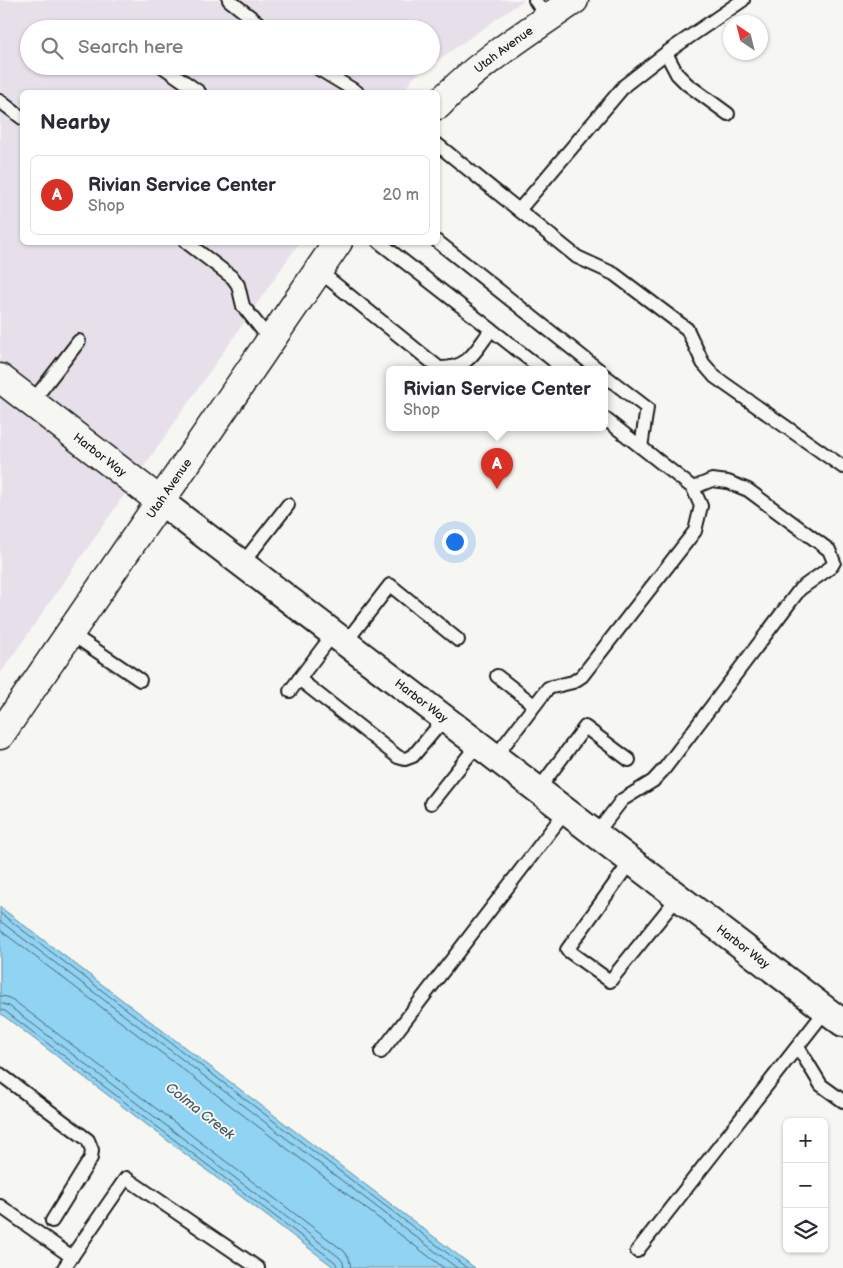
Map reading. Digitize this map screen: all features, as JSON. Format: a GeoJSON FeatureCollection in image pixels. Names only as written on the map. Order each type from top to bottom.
{"type":"FeatureCollection","features":[{"type":"Feature","properties":{"kind":"street","name":"Utah Avenue"},"geometry":{"type":"LineString","coordinates":[[440,103],[541,9],[574,0]]}},
{"type":"Feature","properties":{"kind":"street","name":"Utah Avenue"},"geometry":{"type":"LineString","coordinates":[[0,735],[336,245]]}},
{"type":"Feature","properties":{"kind":"street","name":"Harbor Way"},"geometry":{"type":"LineString","coordinates":[[0,378],[838,1019]]}},
{"type":"Feature","properties":{"kind":"lane"},"geometry":{"type":"LineString","coordinates":[[228,0],[254,20]]}},
{"type":"Feature","properties":{"kind":"lane"},"geometry":{"type":"LineString","coordinates":[[519,210],[625,85],[666,53],[743,0]]}},
{"type":"Feature","properties":{"kind":"lane"},"geometry":{"type":"LineString","coordinates":[[666,53],[677,74],[687,84],[728,114]]}},
{"type":"Feature","properties":{"kind":"lane"},"geometry":{"type":"LineString","coordinates":[[175,75],[196,90]]}},
{"type":"Feature","properties":{"kind":"lane"},"geometry":{"type":"LineString","coordinates":[[329,75],[354,90]]}},
{"type":"Feature","properties":{"kind":"lane"},"geometry":{"type":"LineString","coordinates":[[0,101],[20,116]]}},
{"type":"Feature","properties":{"kind":"lane"},"geometry":{"type":"LineString","coordinates":[[440,147],[577,258],[614,274],[687,329],[703,363],[715,377],[843,468]]}},
{"type":"Feature","properties":{"kind":"lane"},"geometry":{"type":"LineString","coordinates":[[440,244],[594,366]]}},
{"type":"Feature","properties":{"kind":"lane"},"geometry":{"type":"LineString","coordinates":[[190,245],[233,278],[238,285],[244,306],[271,341]]}},
{"type":"Feature","properties":{"kind":"lane"},"geometry":{"type":"LineString","coordinates":[[383,245],[538,366]]}},
{"type":"Feature","properties":{"kind":"lane"},"geometry":{"type":"LineString","coordinates":[[319,270],[438,366]]}},
{"type":"Feature","properties":{"kind":"lane"},"geometry":{"type":"LineString","coordinates":[[459,366],[467,362],[491,330]]}},
{"type":"Feature","properties":{"kind":"lane"},"geometry":{"type":"LineString","coordinates":[[32,402],[79,341]]}},
{"type":"Feature","properties":{"kind":"lane"},"geometry":{"type":"LineString","coordinates":[[608,378],[647,408],[641,446]]}},
{"type":"Feature","properties":{"kind":"lane"},"geometry":{"type":"LineString","coordinates":[[431,802],[534,705],[548,688],[573,682],[582,676],[695,531],[701,506],[693,488],[608,421]]}},
{"type":"Feature","properties":{"kind":"lane"},"geometry":{"type":"LineString","coordinates":[[596,834],[622,800],[653,781],[800,589],[831,567],[834,562],[829,550],[748,490],[728,482],[712,480],[693,488]]}},
{"type":"Feature","properties":{"kind":"lane"},"geometry":{"type":"LineString","coordinates":[[242,564],[288,505]]}},
{"type":"Feature","properties":{"kind":"lane"},"geometry":{"type":"LineString","coordinates":[[290,691],[299,679],[390,585],[458,640]]}},
{"type":"Feature","properties":{"kind":"lane"},"geometry":{"type":"LineString","coordinates":[[70,633],[140,680]]}},
{"type":"Feature","properties":{"kind":"lane"},"geometry":{"type":"LineString","coordinates":[[497,676],[534,705]]}},
{"type":"Feature","properties":{"kind":"lane"},"geometry":{"type":"LineString","coordinates":[[299,679],[398,757],[405,759],[413,756],[444,718]]}},
{"type":"Feature","properties":{"kind":"lane"},"geometry":{"type":"LineString","coordinates":[[538,790],[585,727],[629,760]]}},
{"type":"Feature","properties":{"kind":"lane"},"geometry":{"type":"LineString","coordinates":[[381,1052],[566,811]]}},
{"type":"Feature","properties":{"kind":"lane"},"geometry":{"type":"LineString","coordinates":[[631,861],[567,950],[610,981],[678,897]]}},
{"type":"Feature","properties":{"kind":"lane"},"geometry":{"type":"LineString","coordinates":[[637,1251],[798,1047],[838,1019]]}},
{"type":"Feature","properties":{"kind":"lane"},"geometry":{"type":"LineString","coordinates":[[798,1047],[821,1085],[843,1101]]}},
{"type":"Feature","properties":{"kind":"lane"},"geometry":{"type":"LineString","coordinates":[[0,1074],[91,1144],[91,1158],[52,1221]]}},
{"type":"Feature","properties":{"kind":"lane"},"geometry":{"type":"LineString","coordinates":[[0,1206],[68,1263],[126,1178],[258,1268]]}},
{"type":"Feature","properties":{"kind":"shaded area"},"geometry":{"type":"Polygon","coordinates":[[[0,0],[524,0],[440,59],[440,20],[20,20],[20,75],[417,75],[404,90],[20,90],[20,245],[298,245],[0,674],[0,0]]]}},
{"type":"Feature","properties":{"kind":"water","name":"Colma Creek"},"geometry":{"type":"Polygon","coordinates":[[[0,907],[475,1268],[335,1268],[0,1013],[0,907]]]}},
{"type":"Feature","properties":{"kind":"place","name":"Rivian Service Center"},"geometry":{"type":"Point","coordinates":[497,489]}}]}
